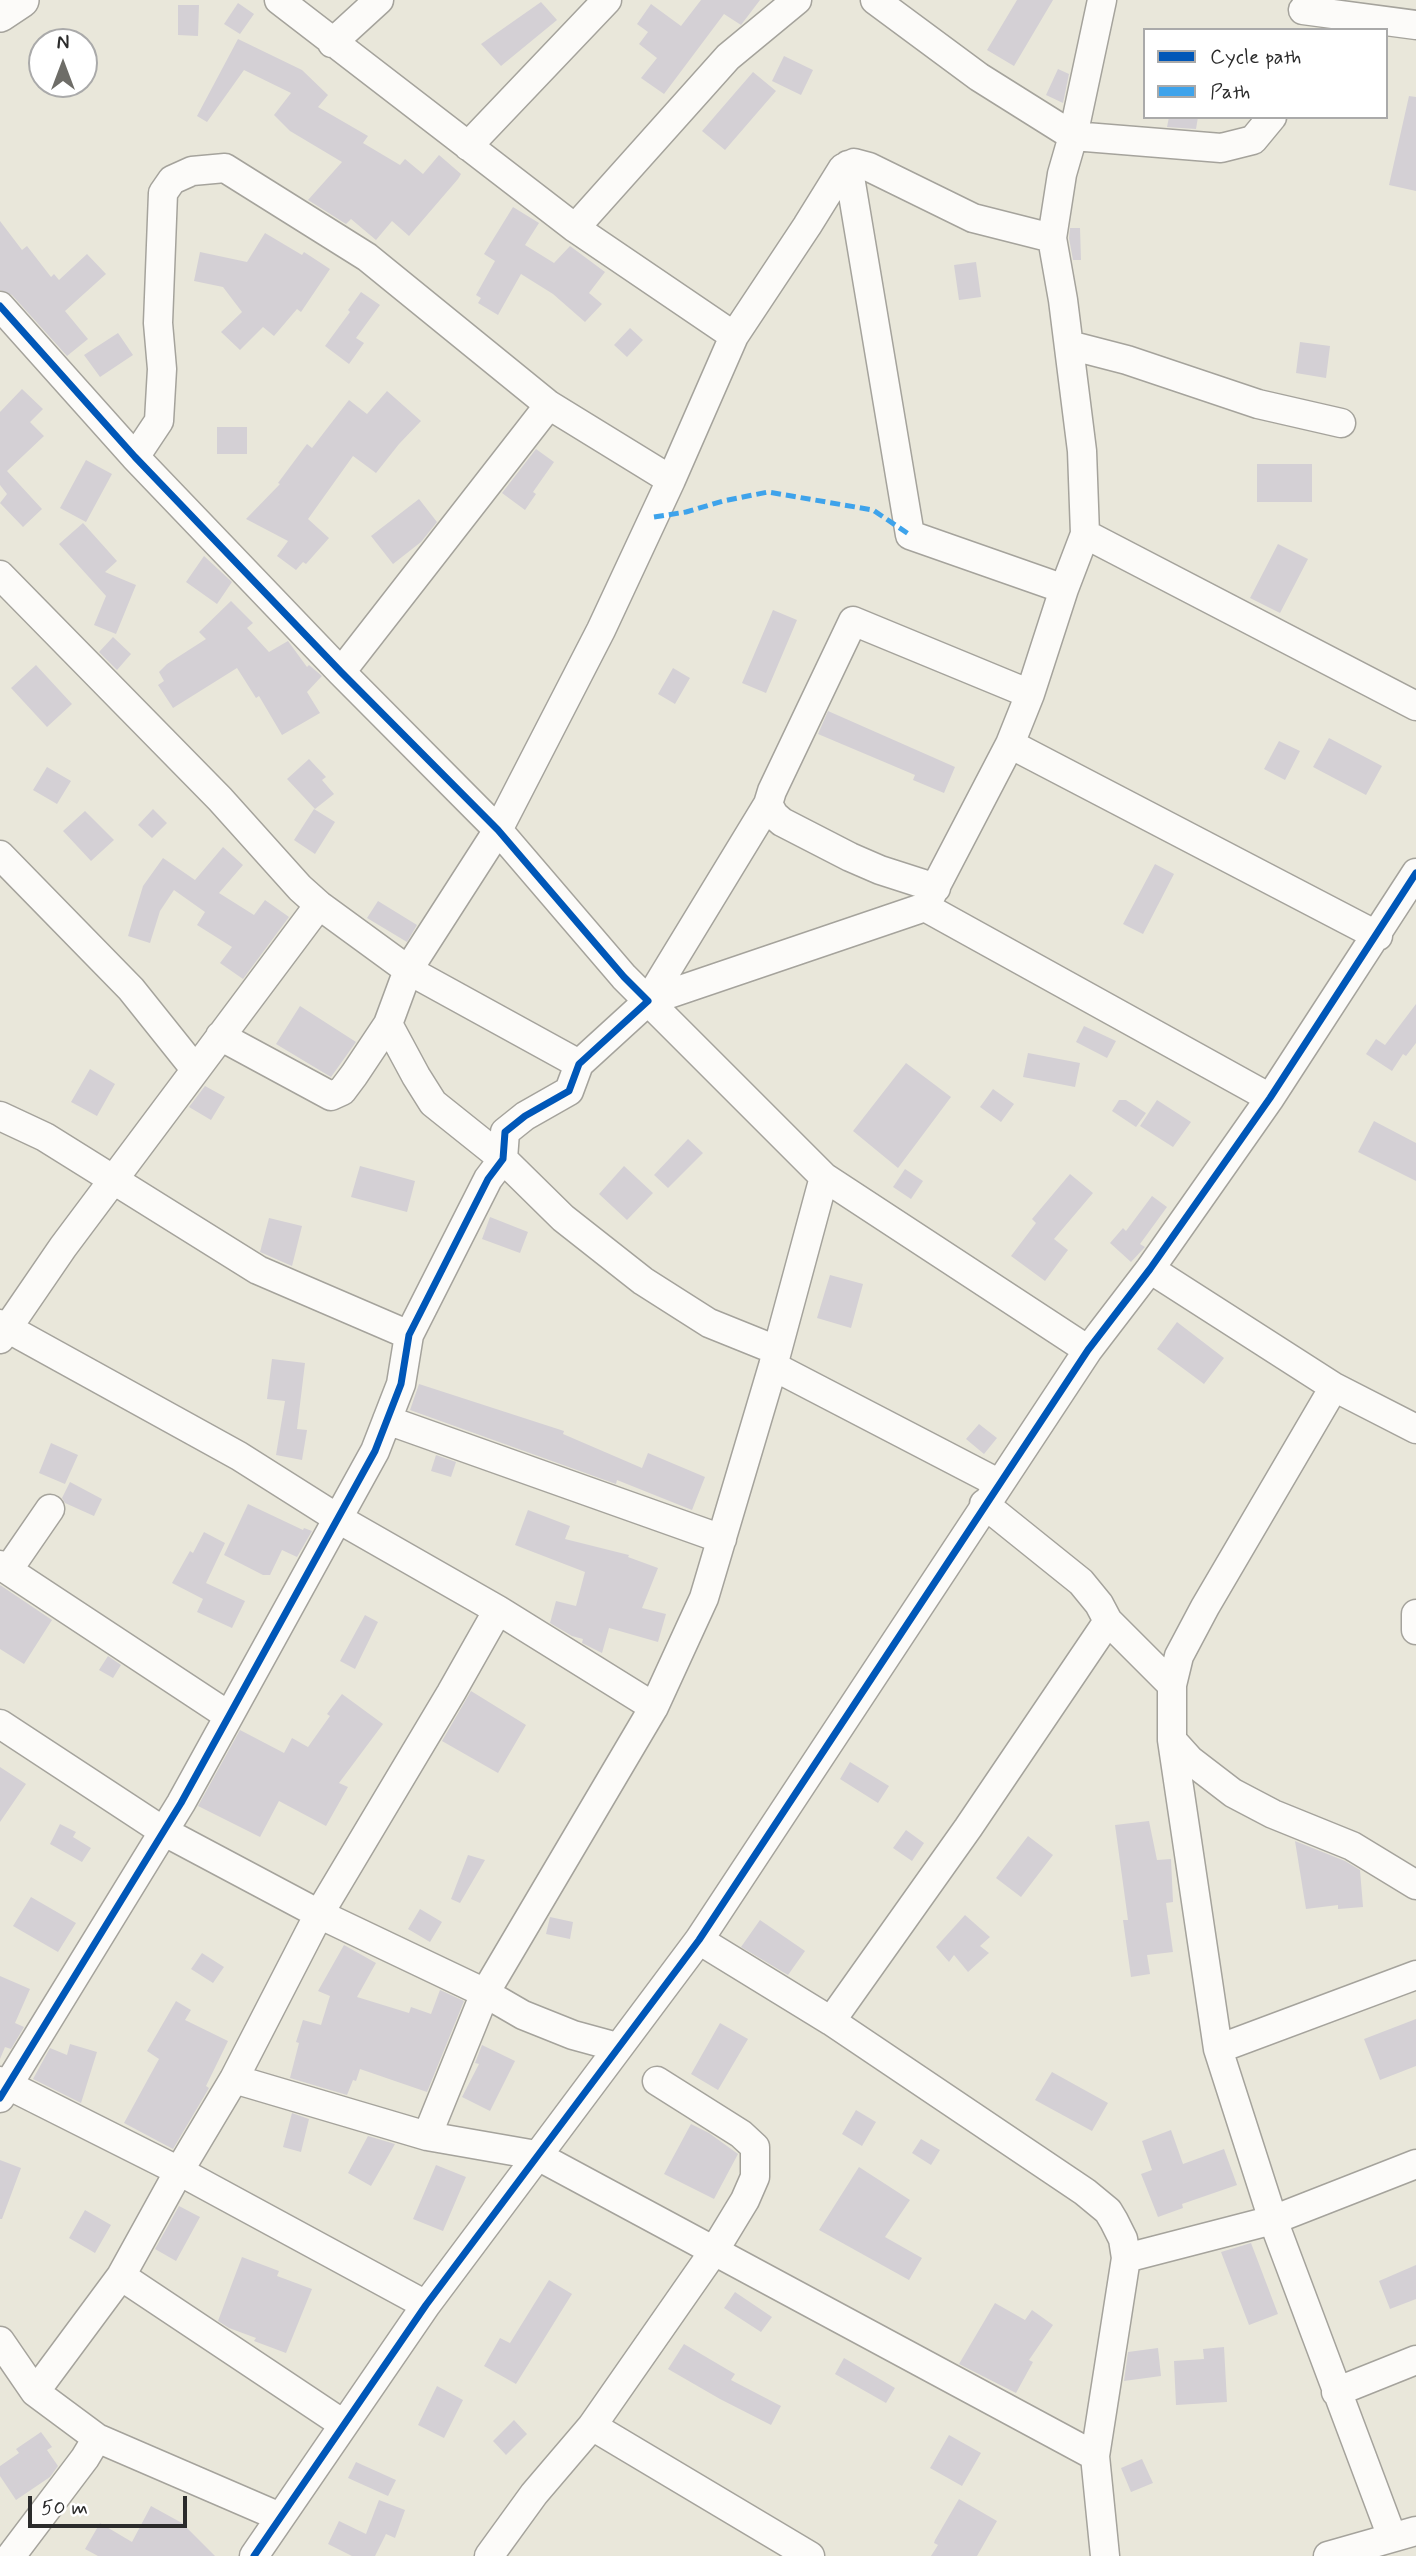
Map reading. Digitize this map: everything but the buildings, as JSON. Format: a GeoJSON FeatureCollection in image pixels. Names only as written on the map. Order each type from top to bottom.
{"type":"FeatureCollection","features":[{"type":"Feature","properties":{"kind":"main road"},"geometry":{"type":"LineString","coordinates":[[0,14],[21,0]]}},
{"type":"Feature","properties":{"kind":"street"},"geometry":{"type":"LineString","coordinates":[[279,0],[575,228],[734,336]]}},
{"type":"Feature","properties":{"kind":"street"},"geometry":{"type":"LineString","coordinates":[[332,43],[379,0]]}},
{"type":"Feature","properties":{"kind":"street"},"geometry":{"type":"LineString","coordinates":[[468,146],[607,0]]}},
{"type":"Feature","properties":{"kind":"street"},"geometry":{"type":"LineString","coordinates":[[575,228],[728,57],[797,0]]}},
{"type":"Feature","properties":{"kind":"street"},"geometry":{"type":"LineString","coordinates":[[875,0],[979,77],[1073,136],[1221,148],[1253,140],[1270,119]]}},
{"type":"Feature","properties":{"kind":"street"},"geometry":{"type":"LineString","coordinates":[[648,1001],[930,898],[1010,744],[1085,534],[1082,450],[1052,238],[1062,174],[1073,136],[1102,0]]}},
{"type":"Feature","properties":{"kind":"street"},"geometry":{"type":"LineString","coordinates":[[1302,13],[1416,25]]}},
{"type":"Feature","properties":{"kind":"street"},"geometry":{"type":"LineString","coordinates":[[220,1036],[331,1096],[342,1091],[388,1024],[408,970],[498,830],[601,629],[671,480],[734,336],[843,168],[854,163],[869,167],[973,218],[1052,238]]}},
{"type":"Feature","properties":{"kind":"street"},"geometry":{"type":"LineString","coordinates":[[848,165],[910,535],[1064,589]]}},
{"type":"Feature","properties":{"kind":"street"},"geometry":{"type":"LineString","coordinates":[[135,457],[159,421],[162,369],[158,323],[163,193],[172,180],[192,171],[225,168],[367,257],[549,405],[671,480]]}},
{"type":"Feature","properties":{"kind":"street"},"geometry":{"type":"LineString","coordinates":[[0,306],[135,457],[341,672],[498,830],[624,977],[824,1177],[1087,1350]]}},
{"type":"Feature","properties":{"kind":"street"},"geometry":{"type":"LineString","coordinates":[[1069,345],[1127,360],[1258,404],[1341,423]]}},
{"type":"Feature","properties":{"kind":"street"},"geometry":{"type":"LineString","coordinates":[[341,672],[549,405]]}},
{"type":"Feature","properties":{"kind":"street"},"geometry":{"type":"LineString","coordinates":[[1085,534],[1416,706]]}},
{"type":"Feature","properties":{"kind":"street"},"geometry":{"type":"LineString","coordinates":[[0,575],[220,799],[300,888],[319,905],[408,970],[579,1064]]}},
{"type":"Feature","properties":{"kind":"street"},"geometry":{"type":"LineString","coordinates":[[426,2305],[179,2171],[2,2088],[181,1803],[375,1451],[401,1384],[409,1335],[488,1179],[503,1159],[505,1132],[524,1116],[569,1091],[579,1064],[648,1001],[768,804],[853,621],[1030,694]]}},
{"type":"Feature","properties":{"kind":"street"},"geometry":{"type":"LineString","coordinates":[[1010,744],[1378,936]]}},
{"type":"Feature","properties":{"kind":"street"},"geometry":{"type":"LineString","coordinates":[[768,804],[782,822],[930,898],[1270,1098]]}},
{"type":"Feature","properties":{"kind":"street"},"geometry":{"type":"LineString","coordinates":[[0,855],[131,989],[195,1069]]}},
{"type":"Feature","properties":{"kind":"street"},"geometry":{"type":"LineString","coordinates":[[254,2556],[426,2305],[699,1940],[1087,1350],[1150,1269],[1270,1098],[1378,936],[1416,873]]}},
{"type":"Feature","properties":{"kind":"street"},"geometry":{"type":"LineString","coordinates":[[319,905],[62,1247],[3,1331],[239,1456],[337,1518],[498,1610],[654,1707]]}},
{"type":"Feature","properties":{"kind":"street"},"geometry":{"type":"LineString","coordinates":[[388,1024],[433,1103],[503,1159],[563,1218],[643,1281],[709,1323],[775,1358],[991,1493],[1081,1582],[1099,1604],[1108,1622],[1172,1685]]}},
{"type":"Feature","properties":{"kind":"street"},"geometry":{"type":"LineString","coordinates":[[0,1116],[45,1137],[258,1270],[409,1335]]}},
{"type":"Feature","properties":{"kind":"street"},"geometry":{"type":"LineString","coordinates":[[427,2136],[485,1993],[654,1707],[704,1598],[775,1358],[824,1177]]}},
{"type":"Feature","properties":{"kind":"street"},"geometry":{"type":"LineString","coordinates":[[1150,1269],[1334,1387],[1416,1429]]}},
{"type":"Feature","properties":{"kind":"street"},"geometry":{"type":"LineString","coordinates":[[1328,2556],[1404,2534],[1336,2392],[1273,2220],[1218,2049],[1172,1740],[1172,1685],[1179,1656],[1205,1607],[1334,1387]]}},
{"type":"Feature","properties":{"kind":"street"},"geometry":{"type":"LineString","coordinates":[[387,1420],[722,1539]]}},
{"type":"Feature","properties":{"kind":"street"},"geometry":{"type":"LineString","coordinates":[[50,1509],[4,1567],[229,1716]]}},
{"type":"Feature","properties":{"kind":"street"},"geometry":{"type":"LineString","coordinates":[[36,2392],[121,2276],[234,2079],[319,1914],[498,1610]]}},
{"type":"Feature","properties":{"kind":"street"},"geometry":{"type":"LineString","coordinates":[[1416,1614],[1416,1630]]}},
{"type":"Feature","properties":{"kind":"street"},"geometry":{"type":"LineString","coordinates":[[831,2021],[968,1828],[1108,1622]]}},
{"type":"Feature","properties":{"kind":"street"},"geometry":{"type":"LineString","coordinates":[[0,1724],[163,1831],[319,1914],[485,1993],[523,2015],[573,2035],[617,2048]]}},
{"type":"Feature","properties":{"kind":"street"},"geometry":{"type":"LineString","coordinates":[[1172,1740],[1190,1760],[1233,1793],[1273,1814],[1352,1846],[1416,1885]]}},
{"type":"Feature","properties":{"kind":"street"},"geometry":{"type":"LineString","coordinates":[[699,1940],[831,2021],[1085,2192],[1108,2211],[1123,2239],[1126,2258],[1095,2456],[1105,2556]]}},
{"type":"Feature","properties":{"kind":"street"},"geometry":{"type":"LineString","coordinates":[[1218,2049],[1416,1975]]}},
{"type":"Feature","properties":{"kind":"street"},"geometry":{"type":"LineString","coordinates":[[234,2079],[427,2136],[537,2155],[1095,2456]]}},
{"type":"Feature","properties":{"kind":"street"},"geometry":{"type":"LineString","coordinates":[[489,2556],[534,2494],[592,2426],[714,2251],[745,2200],[755,2177],[755,2147],[741,2134],[657,2081]]}},
{"type":"Feature","properties":{"kind":"street"},"geometry":{"type":"LineString","coordinates":[[1126,2258],[1273,2220],[1416,2164]]}},
{"type":"Feature","properties":{"kind":"street"},"geometry":{"type":"LineString","coordinates":[[121,2276],[343,2424]]}},
{"type":"Feature","properties":{"kind":"street"},"geometry":{"type":"LineString","coordinates":[[0,2341],[36,2392],[97,2438],[280,2517]]}},
{"type":"Feature","properties":{"kind":"street"},"geometry":{"type":"LineString","coordinates":[[1336,2392],[1416,2360]]}},
{"type":"Feature","properties":{"kind":"street"},"geometry":{"type":"LineString","coordinates":[[592,2426],[810,2556]]}},
{"type":"Feature","properties":{"kind":"street"},"geometry":{"type":"LineString","coordinates":[[11,2556],[97,2438]]}},
{"type":"Feature","properties":{"kind":"marked path"},"geometry":{"type":"LineString","coordinates":[[654,517],[768,492],[873,510],[910,535]]}},
{"type":"Feature","properties":{"kind":"cycle path"},"geometry":{"type":"LineString","coordinates":[[0,306],[135,457],[341,672],[498,830],[624,977],[648,1001],[579,1064],[569,1091],[525,1116],[505,1132],[503,1159],[488,1179],[409,1335],[401,1384],[375,1451],[181,1803],[0,2098]]}},
{"type":"Feature","properties":{"kind":"cycle path"},"geometry":{"type":"LineString","coordinates":[[254,2556],[426,2305],[699,1940],[1088,1350],[1150,1269],[1270,1098],[1416,873]]}}]}
